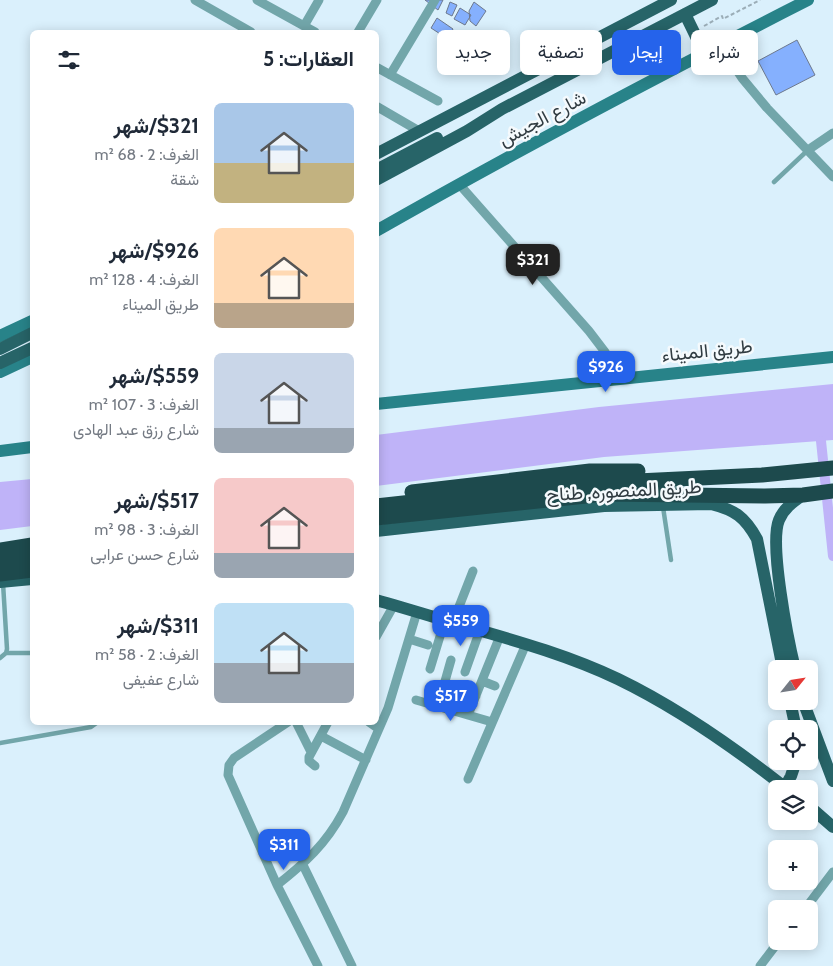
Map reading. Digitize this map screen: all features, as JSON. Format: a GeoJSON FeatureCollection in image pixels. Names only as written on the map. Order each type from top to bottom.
{"type":"FeatureCollection","features":[{"type":"Feature","properties":{"kind":"highway"},"geometry":{"type":"LineString","coordinates":[[379,496],[590,471],[639,471],[691,478],[762,475],[833,468]]}},
{"type":"Feature","properties":{"kind":"highway"},"geometry":{"type":"LineString","coordinates":[[379,506],[575,484],[662,493],[691,478]]}},
{"type":"Feature","properties":{"kind":"highway"},"geometry":{"type":"LineString","coordinates":[[379,518],[582,495],[662,493],[805,494],[833,491]]}},
{"type":"Feature","properties":{"kind":"highway"},"geometry":{"type":"LineString","coordinates":[[0,539],[30,536]]}},
{"type":"Feature","properties":{"kind":"highway"},"geometry":{"type":"LineString","coordinates":[[0,550],[30,546]]}},
{"type":"Feature","properties":{"kind":"highway"},"geometry":{"type":"LineString","coordinates":[[0,563],[30,559]]}},
{"type":"Feature","properties":{"kind":"highway"},"geometry":{"type":"LineString","coordinates":[[1,579],[30,571]]}},
{"type":"Feature","properties":{"kind":"main road"},"geometry":{"type":"LineString","coordinates":[[379,152],[671,0]]}},
{"type":"Feature","properties":{"kind":"main road","name":"شارع الجيش"},"geometry":{"type":"LineString","coordinates":[[379,178],[488,118],[712,0]]}},
{"type":"Feature","properties":{"kind":"main road"},"geometry":{"type":"LineString","coordinates":[[685,14],[693,30]]}},
{"type":"Feature","properties":{"kind":"main road"},"geometry":{"type":"LineString","coordinates":[[379,168],[457,128],[488,118]]}},
{"type":"Feature","properties":{"kind":"main road"},"geometry":{"type":"LineString","coordinates":[[0,349],[30,334]]}},
{"type":"Feature","properties":{"kind":"main road"},"geometry":{"type":"LineString","coordinates":[[0,363],[30,349]]}},
{"type":"Feature","properties":{"kind":"main road","name":"طريق المنصوره, طناح"},"geometry":{"type":"LineString","coordinates":[[379,531],[604,506],[662,493],[726,508],[739,515],[750,526],[757,539],[788,660]]}},
{"type":"Feature","properties":{"kind":"main road"},"geometry":{"type":"LineString","coordinates":[[789,660],[776,532],[784,510],[805,494]]}},
{"type":"Feature","properties":{"kind":"main road"},"geometry":{"type":"LineString","coordinates":[[0,556],[30,552]]}},
{"type":"Feature","properties":{"kind":"main road"},"geometry":{"type":"LineString","coordinates":[[1,579],[30,579]]}},
{"type":"Feature","properties":{"kind":"main road"},"geometry":{"type":"LineString","coordinates":[[379,601],[526,644],[589,666],[644,692],[697,724],[775,780]]}},
{"type":"Feature","properties":{"kind":"main road"},"geometry":{"type":"LineString","coordinates":[[807,710],[833,781]]}},
{"type":"Feature","properties":{"kind":"main road"},"geometry":{"type":"LineString","coordinates":[[818,814],[833,827]]}},
{"type":"Feature","properties":{"kind":"street"},"geometry":{"type":"LineString","coordinates":[[195,0],[211,4],[248,30]]}},
{"type":"Feature","properties":{"kind":"street"},"geometry":{"type":"LineString","coordinates":[[257,0],[311,30]]}},
{"type":"Feature","properties":{"kind":"street"},"geometry":{"type":"LineString","coordinates":[[304,26],[319,0]]}},
{"type":"Feature","properties":{"kind":"street"},"geometry":{"type":"LineString","coordinates":[[359,30],[377,0]]}},
{"type":"Feature","properties":{"kind":"street"},"geometry":{"type":"LineString","coordinates":[[390,75],[434,0]]}},
{"type":"Feature","properties":{"kind":"street","name":"شارع الجيش"},"geometry":{"type":"LineString","coordinates":[[749,30],[808,0]]}},
{"type":"Feature","properties":{"kind":"street","name":"شارع الجيش"},"geometry":{"type":"LineString","coordinates":[[379,229],[459,184],[691,60]]}},
{"type":"Feature","properties":{"kind":"street"},"geometry":{"type":"LineString","coordinates":[[379,69],[438,101]]}},
{"type":"Feature","properties":{"kind":"street"},"geometry":{"type":"LineString","coordinates":[[741,75],[754,94],[833,177]]}},
{"type":"Feature","properties":{"kind":"street"},"geometry":{"type":"LineString","coordinates":[[379,108],[419,132]]}},
{"type":"Feature","properties":{"kind":"street"},"geometry":{"type":"LineString","coordinates":[[808,150],[833,133]]}},
{"type":"Feature","properties":{"kind":"street"},"geometry":{"type":"LineString","coordinates":[[459,184],[589,331],[605,352],[620,378]]}},
{"type":"Feature","properties":{"kind":"street"},"geometry":{"type":"LineString","coordinates":[[0,336],[30,322]]}},
{"type":"Feature","properties":{"kind":"street","name":"طريق الميناء"},"geometry":{"type":"LineString","coordinates":[[379,404],[833,356]]}},
{"type":"Feature","properties":{"kind":"street"},"geometry":{"type":"LineString","coordinates":[[0,372],[30,358]]}},
{"type":"Feature","properties":{"kind":"street"},"geometry":{"type":"LineString","coordinates":[[0,451],[30,447]]}},
{"type":"Feature","properties":{"kind":"street"},"geometry":{"type":"LineString","coordinates":[[430,669],[449,621],[473,571]]}},
{"type":"Feature","properties":{"kind":"street"},"geometry":{"type":"LineString","coordinates":[[379,632],[394,605]]}},
{"type":"Feature","properties":{"kind":"street"},"geometry":{"type":"LineString","coordinates":[[277,885],[303,865],[336,825],[392,698],[417,612]]}},
{"type":"Feature","properties":{"kind":"street"},"geometry":{"type":"LineString","coordinates":[[465,672],[480,630]]}},
{"type":"Feature","properties":{"kind":"street"},"geometry":{"type":"LineString","coordinates":[[468,715],[500,636]]}},
{"type":"Feature","properties":{"kind":"street"},"geometry":{"type":"LineString","coordinates":[[409,638],[428,645]]}},
{"type":"Feature","properties":{"kind":"street"},"geometry":{"type":"LineString","coordinates":[[468,779],[526,644]]}},
{"type":"Feature","properties":{"kind":"street"},"geometry":{"type":"LineString","coordinates":[[438,706],[451,660]]}},
{"type":"Feature","properties":{"kind":"street"},"geometry":{"type":"LineString","coordinates":[[482,681],[495,686]]}},
{"type":"Feature","properties":{"kind":"street"},"geometry":{"type":"LineString","coordinates":[[443,685],[476,696]]}},
{"type":"Feature","properties":{"kind":"street"},"geometry":{"type":"LineString","coordinates":[[416,700],[492,722]]}},
{"type":"Feature","properties":{"kind":"street"},"geometry":{"type":"LineString","coordinates":[[284,725],[234,758],[229,766],[228,775],[277,885],[318,966]]}},
{"type":"Feature","properties":{"kind":"street"},"geometry":{"type":"LineString","coordinates":[[298,725],[311,752]]}},
{"type":"Feature","properties":{"kind":"street"},"geometry":{"type":"LineString","coordinates":[[315,766],[309,759],[326,725]]}},
{"type":"Feature","properties":{"kind":"street"},"geometry":{"type":"LineString","coordinates":[[374,725],[380,728]]}},
{"type":"Feature","properties":{"kind":"street"},"geometry":{"type":"LineString","coordinates":[[320,736],[366,760]]}},
{"type":"Feature","properties":{"kind":"street"},"geometry":{"type":"LineString","coordinates":[[303,865],[352,966]]}},
{"type":"Feature","properties":{"kind":"street"},"geometry":{"type":"LineString","coordinates":[[812,900],[833,872]]}},
{"type":"Feature","properties":{"kind":"street"},"geometry":{"type":"LineString","coordinates":[[760,966],[773,950]]}},
{"type":"Feature","properties":{"kind":"lane"},"geometry":{"type":"LineString","coordinates":[[774,182],[808,150]]}},
{"type":"Feature","properties":{"kind":"lane"},"geometry":{"type":"LineString","coordinates":[[662,493],[672,560]]}},
{"type":"Feature","properties":{"kind":"lane"},"geometry":{"type":"LineString","coordinates":[[1,579],[6,654]]}},
{"type":"Feature","properties":{"kind":"lane"},"geometry":{"type":"LineString","coordinates":[[0,658],[6,654],[30,653]]}},
{"type":"Feature","properties":{"kind":"lane"},"geometry":{"type":"LineString","coordinates":[[0,743],[93,725]]}},
{"type":"Feature","properties":{"kind":"path"},"geometry":{"type":"LineString","coordinates":[[695,30],[722,16],[723,19],[760,0]]}},
{"type":"Feature","properties":{"kind":"shaded area"},"geometry":{"type":"Polygon","coordinates":[[[833,384],[833,440],[604,457],[379,486],[379,435],[599,407],[833,384]]]}},
{"type":"Feature","properties":{"kind":"shaded area"},"geometry":{"type":"Polygon","coordinates":[[[30,479],[30,526],[0,530],[0,482],[30,479]]]}},
{"type":"Feature","properties":{"kind":"building"},"geometry":{"type":"Polygon","coordinates":[[[425,0],[443,0],[438,10],[425,0]]]}},
{"type":"Feature","properties":{"kind":"building"},"geometry":{"type":"Polygon","coordinates":[[[450,2],[457,5],[452,16],[446,13],[450,2]]]}},
{"type":"Feature","properties":{"kind":"building"},"geometry":{"type":"Polygon","coordinates":[[[474,2],[486,11],[476,26],[470,21],[469,11],[474,2]]]}},
{"type":"Feature","properties":{"kind":"building"},"geometry":{"type":"Polygon","coordinates":[[[460,8],[471,15],[465,25],[454,19],[460,8]]]}},
{"type":"Feature","properties":{"kind":"building"},"geometry":{"type":"Polygon","coordinates":[[[437,18],[453,29],[437,30],[437,32],[431,28],[437,18]]]}},
{"type":"Feature","properties":{"kind":"building"},"geometry":{"type":"Polygon","coordinates":[[[797,40],[815,75],[776,95],[758,61],[797,40]]]}},
{"type":"Feature","properties":{"kind":"waterway"},"geometry":{"type":"LineString","coordinates":[[821,441],[833,556]]}}]}
